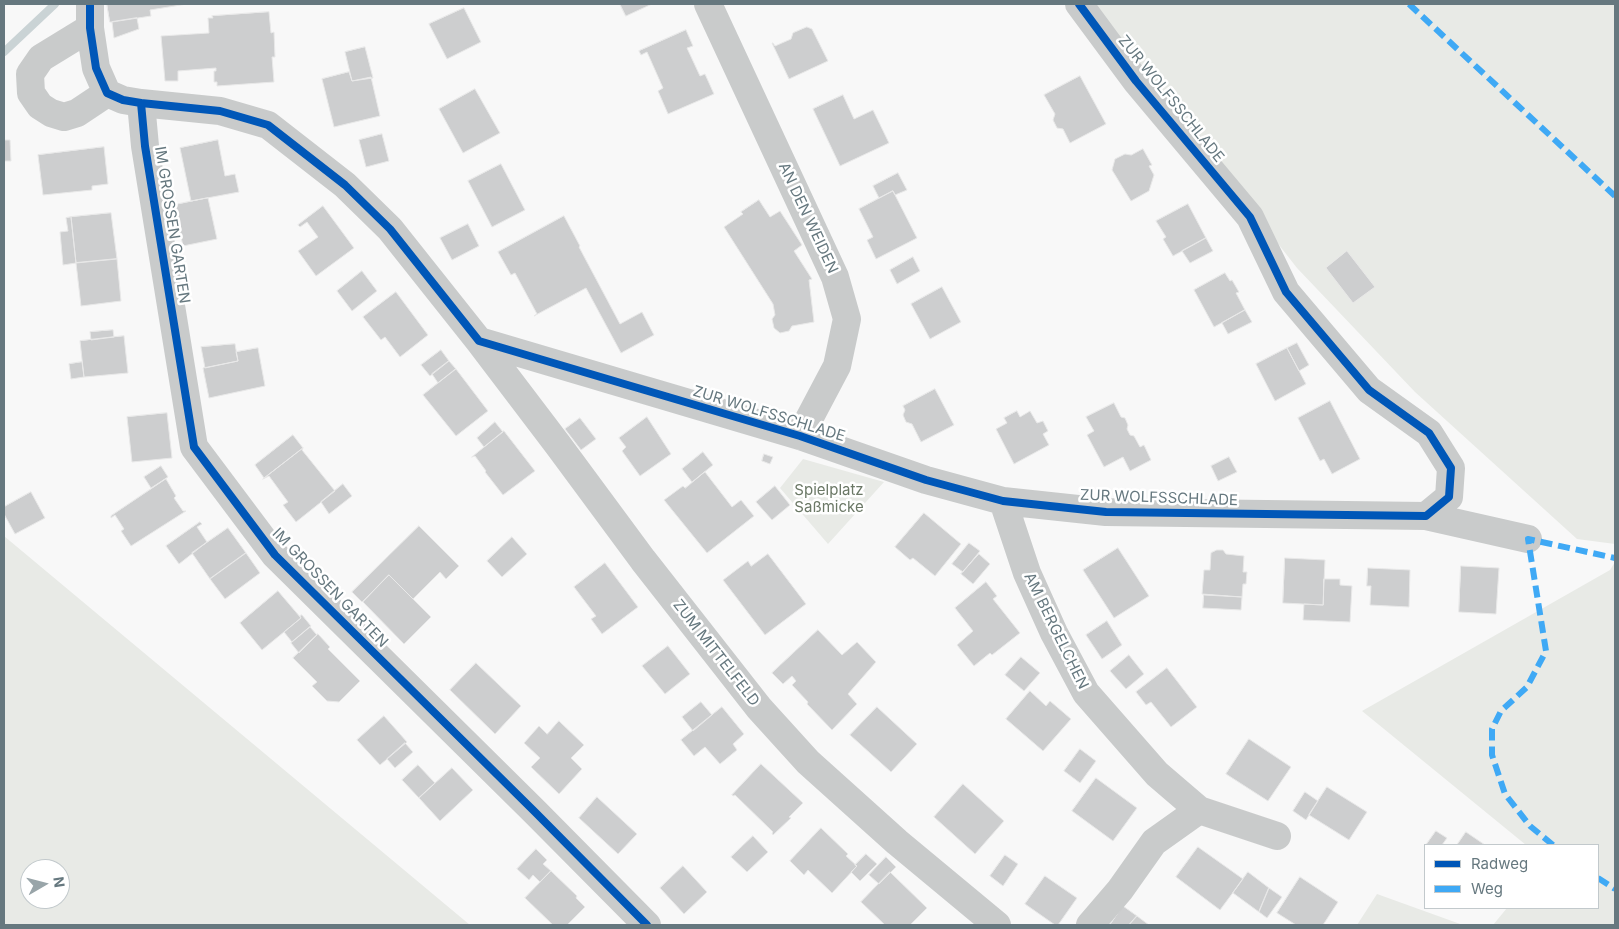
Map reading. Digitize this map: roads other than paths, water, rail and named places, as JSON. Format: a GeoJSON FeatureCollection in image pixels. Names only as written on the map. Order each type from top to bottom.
{"type":"FeatureCollection","features":[{"type":"Feature","properties":{"kind":"street","name":"AN DEN WEIDEN"},"geometry":{"type":"LineString","coordinates":[[708,4],[835,277],[847,319],[837,366],[800,436]]}},
{"type":"Feature","properties":{"kind":"street","name":"ZUR WOLFSSCHLADE"},"geometry":{"type":"LineString","coordinates":[[1079,4],[1136,81],[1250,217],[1286,292],[1369,390],[1430,433],[1451,468],[1449,497],[1426,516]]}},
{"type":"Feature","properties":{"kind":"street"},"geometry":{"type":"LineString","coordinates":[[90,16],[41,58],[30,74],[31,93],[40,106],[64,117],[76,113],[107,93]]}},
{"type":"Feature","properties":{"kind":"street"},"geometry":{"type":"LineString","coordinates":[[90,16],[96,68],[107,93],[122,100],[220,111],[268,125],[345,185],[390,229],[478,341]]}},
{"type":"Feature","properties":{"kind":"street","name":"IM GROSSEN GARTEN"},"geometry":{"type":"LineString","coordinates":[[141,103],[147,156],[194,447],[275,555],[647,925]]}},
{"type":"Feature","properties":{"kind":"street","name":"ZUR WOLFSSCHLADE"},"geometry":{"type":"LineString","coordinates":[[478,341],[800,436],[926,480],[1002,501],[1106,512],[1426,516],[1528,539]]}},
{"type":"Feature","properties":{"kind":"street","name":"ZUM MITTELFELD"},"geometry":{"type":"LineString","coordinates":[[478,341],[643,560],[759,708],[808,762],[896,842],[997,925]]}},
{"type":"Feature","properties":{"kind":"street","name":"AM BERGELCHEN"},"geometry":{"type":"LineString","coordinates":[[1002,501],[1027,573],[1054,634],[1086,692],[1157,774],[1199,810],[1276,836]]}},
{"type":"Feature","properties":{"kind":"street"},"geometry":{"type":"LineString","coordinates":[[1090,925],[1120,890],[1154,842],[1199,810]]}},
{"type":"Feature","properties":{"kind":"waterway"},"geometry":{"type":"LineString","coordinates":[[4,52],[55,4]]}},
{"type":"Feature","properties":{"kind":"park label","name":"Spielplatz Saßmicke"},"geometry":{"type":"Point","coordinates":[829,498]}}]}
